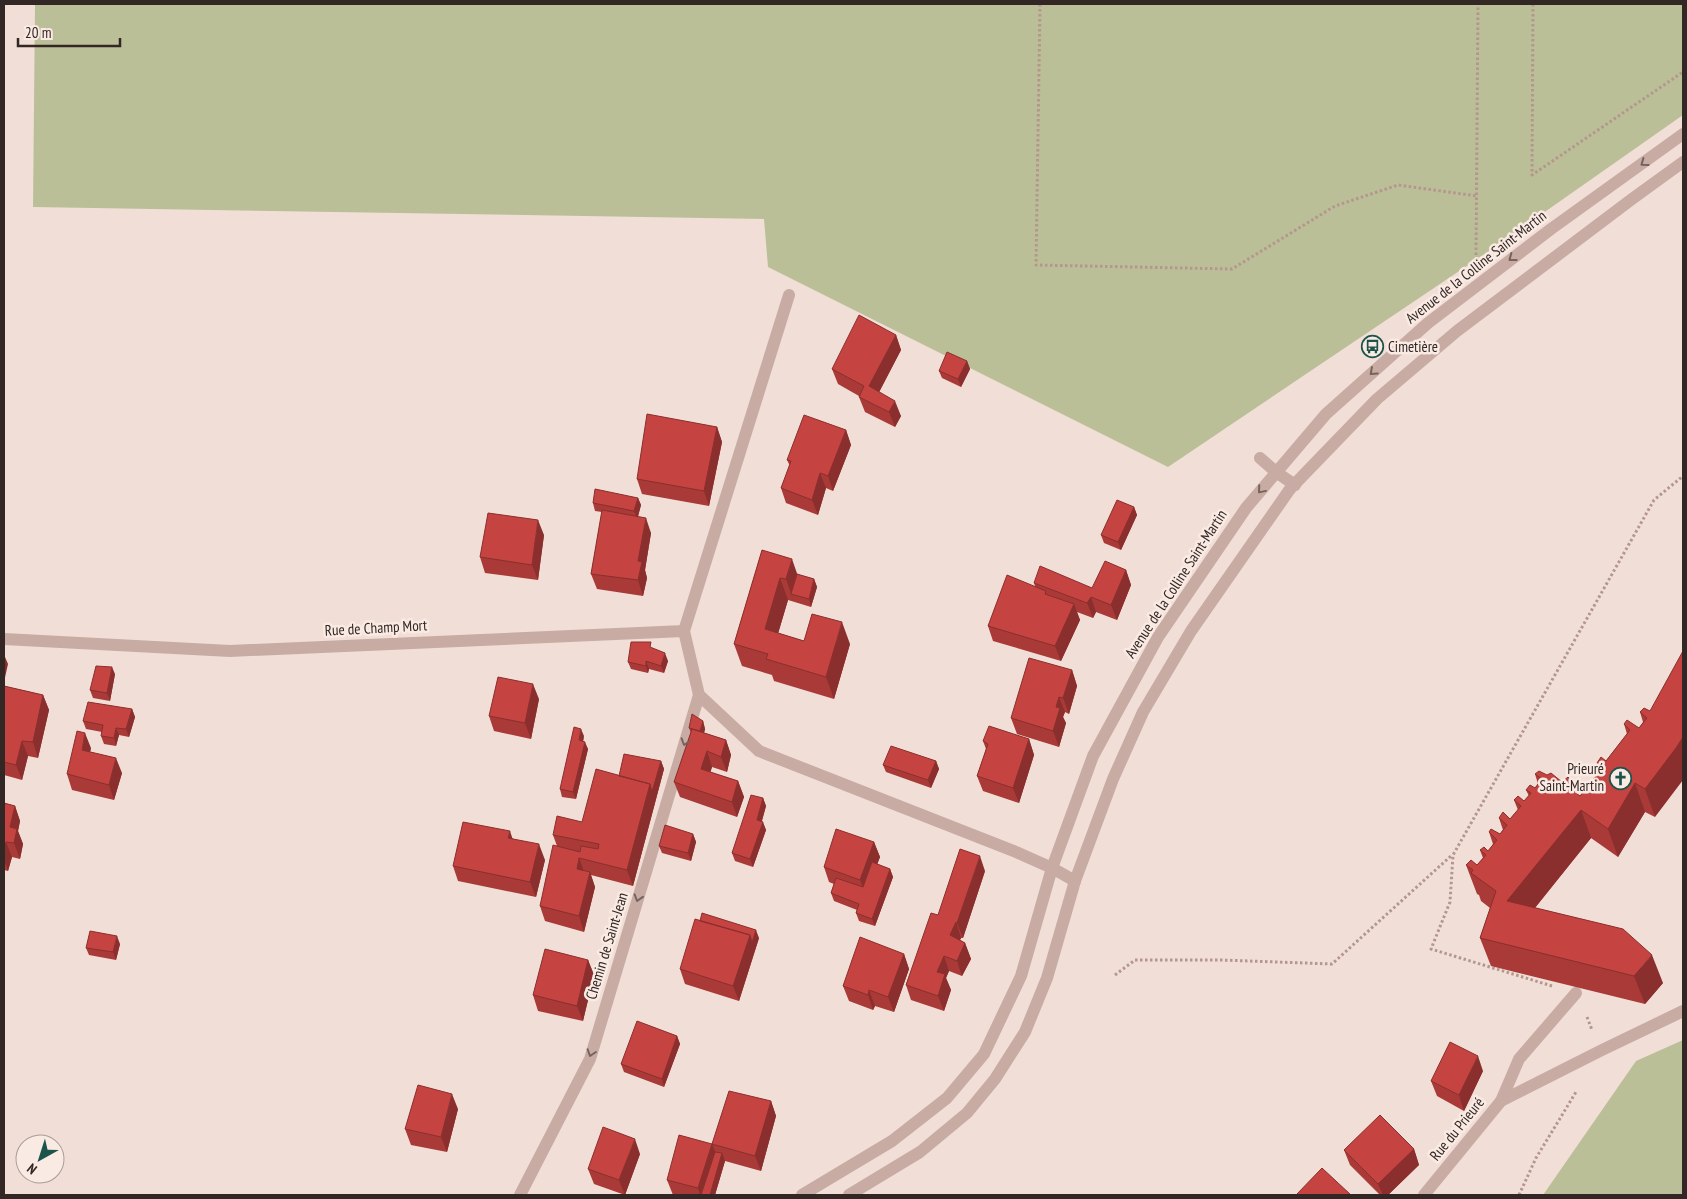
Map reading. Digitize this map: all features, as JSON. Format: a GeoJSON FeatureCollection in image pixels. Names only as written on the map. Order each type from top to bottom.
{"type":"FeatureCollection","features":[{"type":"Feature","properties":{"kind":"street","name":"Avenue de la Colline Saint-Martin"},"geometry":{"type":"LineString","coordinates":[[802,1195],[892,1141],[947,1098],[984,1054],[1021,976],[1052,868],[1093,756],[1158,637],[1246,508],[1326,414],[1428,323],[1551,229],[1683,134]]}},
{"type":"Feature","properties":{"kind":"street"},"geometry":{"type":"LineString","coordinates":[[849,1195],[920,1152],[967,1113],[995,1079],[1025,1032],[1047,978],[1075,881],[1113,779],[1143,712],[1191,631],[1238,562],[1295,485],[1377,399],[1457,331],[1683,162]]}},
{"type":"Feature","properties":{"kind":"street"},"geometry":{"type":"LineString","coordinates":[[789,295],[684,631],[699,696],[759,751],[1052,868],[1075,881]]}},
{"type":"Feature","properties":{"kind":"street"},"geometry":{"type":"LineString","coordinates":[[1260,458],[1295,485]]}},
{"type":"Feature","properties":{"kind":"street","name":"Rue de Champ Mort"},"geometry":{"type":"LineString","coordinates":[[4,639],[230,652],[684,631]]}},
{"type":"Feature","properties":{"kind":"street","name":"Chemin de Saint-Jean"},"geometry":{"type":"LineString","coordinates":[[520,1195],[590,1059],[699,696]]}},
{"type":"Feature","properties":{"kind":"street"},"geometry":{"type":"LineString","coordinates":[[1501,1102],[1519,1059],[1576,994]]}},
{"type":"Feature","properties":{"kind":"street","name":"Rue du Prieuré"},"geometry":{"type":"LineString","coordinates":[[1424,1195],[1501,1102],[1683,1011]]}},
{"type":"Feature","properties":{"kind":"path"},"geometry":{"type":"LineString","coordinates":[[1040,4],[1036,265],[1232,269],[1335,206],[1398,185],[1477,196]]}},
{"type":"Feature","properties":{"kind":"path"},"geometry":{"type":"LineString","coordinates":[[1476,260],[1478,4]]}},
{"type":"Feature","properties":{"kind":"path"},"geometry":{"type":"LineString","coordinates":[[1534,4],[1532,175],[1683,72]]}},
{"type":"Feature","properties":{"kind":"path"},"geometry":{"type":"LineString","coordinates":[[1115,975],[1135,960],[1221,960],[1332,964],[1453,854],[1654,500],[1683,476]]}},
{"type":"Feature","properties":{"kind":"path"},"geometry":{"type":"LineString","coordinates":[[1453,854],[1450,902],[1431,949],[1576,994],[1602,1050]]}},
{"type":"Feature","properties":{"kind":"path"},"geometry":{"type":"LineString","coordinates":[[1519,1195],[1536,1158],[1576,1091]]}},
{"type":"Feature","properties":{"kind":"green space"},"geometry":{"type":"Polygon","coordinates":[[[35,4],[1683,4],[1683,115],[1492,249],[1168,467],[768,267],[764,219],[33,207],[35,4]]]}},
{"type":"Feature","properties":{"kind":"green space"},"geometry":{"type":"Polygon","coordinates":[[[1683,1040],[1683,1195],[1543,1195],[1636,1061],[1683,1040]]]}},
{"type":"Feature","properties":{"kind":"building"},"geometry":{"type":"Polygon","coordinates":[[[859,315],[896,335],[869,386],[895,401],[889,412],[859,397],[864,386],[832,369],[859,315]]]}},
{"type":"Feature","properties":{"kind":"building"},"geometry":{"type":"Polygon","coordinates":[[[947,352],[967,361],[958,379],[939,371],[947,352]]]}},
{"type":"Feature","properties":{"kind":"building"},"geometry":{"type":"Polygon","coordinates":[[[647,414],[717,427],[704,491],[637,479],[647,414]]]}},
{"type":"Feature","properties":{"kind":"building"},"geometry":{"type":"Polygon","coordinates":[[[804,415],[846,430],[828,476],[820,473],[812,500],[781,488],[791,461],[787,460],[804,415]]]}},
{"type":"Feature","properties":{"kind":"building"},"geometry":{"type":"Polygon","coordinates":[[[595,489],[638,498],[634,511],[593,503],[595,489]]]}},
{"type":"Feature","properties":{"kind":"building"},"geometry":{"type":"Polygon","coordinates":[[[1117,500],[1134,507],[1118,542],[1101,535],[1117,500]]]}},
{"type":"Feature","properties":{"kind":"building"},"geometry":{"type":"Polygon","coordinates":[[[602,510],[646,518],[638,561],[642,562],[638,580],[591,574],[602,510]]]}},
{"type":"Feature","properties":{"kind":"building"},"geometry":{"type":"Polygon","coordinates":[[[488,513],[538,520],[532,565],[480,557],[488,513]]]}},
{"type":"Feature","properties":{"kind":"building"},"geometry":{"type":"Polygon","coordinates":[[[762,550],[792,559],[786,579],[780,578],[765,629],[804,641],[812,614],[842,622],[826,677],[766,659],[768,654],[734,644],[762,550]]]}},
{"type":"Feature","properties":{"kind":"building"},"geometry":{"type":"Polygon","coordinates":[[[1105,561],[1126,570],[1111,605],[1091,597],[1087,603],[1034,583],[1040,566],[1092,588],[1105,561]]]}},
{"type":"Feature","properties":{"kind":"building"},"geometry":{"type":"Polygon","coordinates":[[[797,574],[814,579],[809,599],[791,594],[797,574]]]}},
{"type":"Feature","properties":{"kind":"building"},"geometry":{"type":"Polygon","coordinates":[[[1007,575],[1046,591],[1045,594],[1074,604],[1055,646],[988,626],[1007,575]]]}},
{"type":"Feature","properties":{"kind":"building"},"geometry":{"type":"Polygon","coordinates":[[[631,642],[651,642],[650,647],[665,653],[661,666],[646,661],[646,666],[628,662],[631,642]]]}},
{"type":"Feature","properties":{"kind":"building"},"geometry":{"type":"Polygon","coordinates":[[[1683,651],[1683,737],[1676,748],[1645,789],[1635,783],[1608,829],[1581,810],[1507,901],[1623,929],[1652,955],[1634,976],[1480,938],[1496,891],[1471,873],[1473,870],[1466,865],[1471,860],[1477,865],[1486,855],[1480,850],[1484,847],[1488,851],[1497,840],[1489,832],[1491,829],[1500,834],[1507,825],[1499,818],[1503,812],[1510,819],[1521,806],[1514,800],[1518,796],[1524,801],[1531,793],[1526,790],[1530,785],[1535,788],[1542,779],[1535,774],[1539,771],[1547,775],[1551,773],[1562,782],[1568,777],[1571,781],[1568,787],[1580,796],[1602,769],[1597,763],[1601,757],[1606,761],[1630,730],[1624,724],[1627,720],[1639,728],[1647,718],[1640,712],[1644,708],[1650,711],[1683,651]]]}},
{"type":"Feature","properties":{"kind":"building"},"geometry":{"type":"Polygon","coordinates":[[[1029,658],[1072,670],[1063,698],[1059,697],[1056,707],[1060,708],[1053,731],[1011,718],[1029,658]]]}},
{"type":"Feature","properties":{"kind":"building"},"geometry":{"type":"Polygon","coordinates":[[[96,666],[112,667],[107,693],[90,690],[96,666]]]}},
{"type":"Feature","properties":{"kind":"building"},"geometry":{"type":"Polygon","coordinates":[[[498,677],[533,684],[525,723],[489,716],[498,677]]]}},
{"type":"Feature","properties":{"kind":"building"},"geometry":{"type":"Polygon","coordinates":[[[4,686],[43,695],[33,742],[22,741],[16,765],[4,762],[4,686]]]}},
{"type":"Feature","properties":{"kind":"building"},"geometry":{"type":"Polygon","coordinates":[[[88,702],[132,709],[126,729],[116,728],[114,738],[101,736],[103,725],[83,721],[88,702]]]}},
{"type":"Feature","properties":{"kind":"building"},"geometry":{"type":"Polygon","coordinates":[[[692,714],[703,721],[700,731],[689,728],[692,714]]]}},
{"type":"Feature","properties":{"kind":"building"},"geometry":{"type":"Polygon","coordinates":[[[989,726],[1029,739],[1013,788],[977,776],[988,744],[983,741],[989,726]]]}},
{"type":"Feature","properties":{"kind":"building"},"geometry":{"type":"Polygon","coordinates":[[[574,727],[581,729],[579,740],[585,742],[573,792],[560,789],[574,727]]]}},
{"type":"Feature","properties":{"kind":"building"},"geometry":{"type":"Polygon","coordinates":[[[692,729],[726,740],[721,757],[707,751],[701,769],[738,781],[732,802],[674,782],[692,729]]]}},
{"type":"Feature","properties":{"kind":"building"},"geometry":{"type":"Polygon","coordinates":[[[77,731],[85,733],[82,750],[116,758],[109,785],[67,774],[77,731]]]}},
{"type":"Feature","properties":{"kind":"building"},"geometry":{"type":"Polygon","coordinates":[[[891,746],[936,761],[928,780],[883,765],[891,746]]]}},
{"type":"Feature","properties":{"kind":"building"},"geometry":{"type":"Polygon","coordinates":[[[624,754],[661,761],[652,792],[650,784],[619,776],[624,754]]]}},
{"type":"Feature","properties":{"kind":"building"},"geometry":{"type":"Polygon","coordinates":[[[596,769],[650,784],[627,870],[579,858],[577,869],[590,872],[579,916],[540,906],[553,845],[580,852],[581,846],[598,849],[599,844],[553,835],[557,816],[582,822],[596,769]]]}},
{"type":"Feature","properties":{"kind":"building"},"geometry":{"type":"Polygon","coordinates":[[[751,795],[763,798],[757,820],[763,822],[750,859],[732,853],[751,795]]]}},
{"type":"Feature","properties":{"kind":"building"},"geometry":{"type":"Polygon","coordinates":[[[4,803],[15,806],[10,827],[17,829],[14,843],[6,842],[4,851],[4,803]]]}},
{"type":"Feature","properties":{"kind":"building"},"geometry":{"type":"Polygon","coordinates":[[[463,822],[510,831],[508,838],[539,844],[530,882],[453,866],[463,822]]]}},
{"type":"Feature","properties":{"kind":"building"},"geometry":{"type":"Polygon","coordinates":[[[665,825],[693,834],[688,853],[659,846],[665,825]]]}},
{"type":"Feature","properties":{"kind":"building"},"geometry":{"type":"Polygon","coordinates":[[[836,829],[874,842],[860,880],[824,867],[836,829]]]}},
{"type":"Feature","properties":{"kind":"building"},"geometry":{"type":"Polygon","coordinates":[[[960,849],[980,856],[957,923],[950,935],[965,943],[957,961],[944,956],[937,972],[945,974],[938,996],[906,985],[931,913],[938,915],[960,849]]]}},
{"type":"Feature","properties":{"kind":"building"},"geometry":{"type":"Polygon","coordinates":[[[872,862],[890,869],[872,919],[856,913],[859,904],[831,893],[836,878],[863,887],[872,862]]]}},
{"type":"Feature","properties":{"kind":"building"},"geometry":{"type":"Polygon","coordinates":[[[702,913],[756,930],[752,943],[750,935],[700,921],[702,913]]]}},
{"type":"Feature","properties":{"kind":"building"},"geometry":{"type":"Polygon","coordinates":[[[695,919],[750,935],[733,986],[680,969],[695,919]]]}},
{"type":"Feature","properties":{"kind":"building"},"geometry":{"type":"Polygon","coordinates":[[[90,931],[117,936],[113,952],[86,948],[90,931]]]}},
{"type":"Feature","properties":{"kind":"building"},"geometry":{"type":"Polygon","coordinates":[[[860,937],[904,954],[888,997],[869,990],[868,995],[843,986],[860,937]]]}},
{"type":"Feature","properties":{"kind":"building"},"geometry":{"type":"Polygon","coordinates":[[[545,949],[588,960],[577,1006],[533,995],[545,949]]]}},
{"type":"Feature","properties":{"kind":"building"},"geometry":{"type":"Polygon","coordinates":[[[637,1021],[677,1036],[662,1079],[621,1064],[637,1021]]]}},
{"type":"Feature","properties":{"kind":"building"},"geometry":{"type":"Polygon","coordinates":[[[1450,1042],[1478,1056],[1459,1095],[1431,1081],[1450,1042]]]}},
{"type":"Feature","properties":{"kind":"building"},"geometry":{"type":"Polygon","coordinates":[[[418,1085],[452,1094],[441,1137],[405,1129],[418,1085]]]}},
{"type":"Feature","properties":{"kind":"building"},"geometry":{"type":"Polygon","coordinates":[[[729,1091],[771,1101],[755,1156],[712,1144],[729,1091]]]}},
{"type":"Feature","properties":{"kind":"building"},"geometry":{"type":"Polygon","coordinates":[[[1380,1115],[1414,1149],[1378,1184],[1344,1150],[1380,1115]]]}},
{"type":"Feature","properties":{"kind":"building"},"geometry":{"type":"Polygon","coordinates":[[[603,1127],[635,1139],[619,1180],[588,1169],[603,1127]]]}},
{"type":"Feature","properties":{"kind":"building"},"geometry":{"type":"Polygon","coordinates":[[[679,1135],[712,1144],[698,1188],[667,1180],[679,1135]]]}},
{"type":"Feature","properties":{"kind":"building"},"geometry":{"type":"Polygon","coordinates":[[[715,1152],[722,1153],[710,1195],[701,1195],[715,1152]]]}},
{"type":"Feature","properties":{"kind":"building"},"geometry":{"type":"Polygon","coordinates":[[[1322,1168],[1351,1195],[1296,1195],[1322,1168]]]}},
{"type":"Feature","properties":{"kind":"place","name":"Cimetière"},"geometry":{"type":"Point","coordinates":[1372,347]}},
{"type":"Feature","properties":{"kind":"place","name":"Prieuré Saint-Martin"},"geometry":{"type":"Point","coordinates":[1620,778]}}]}
